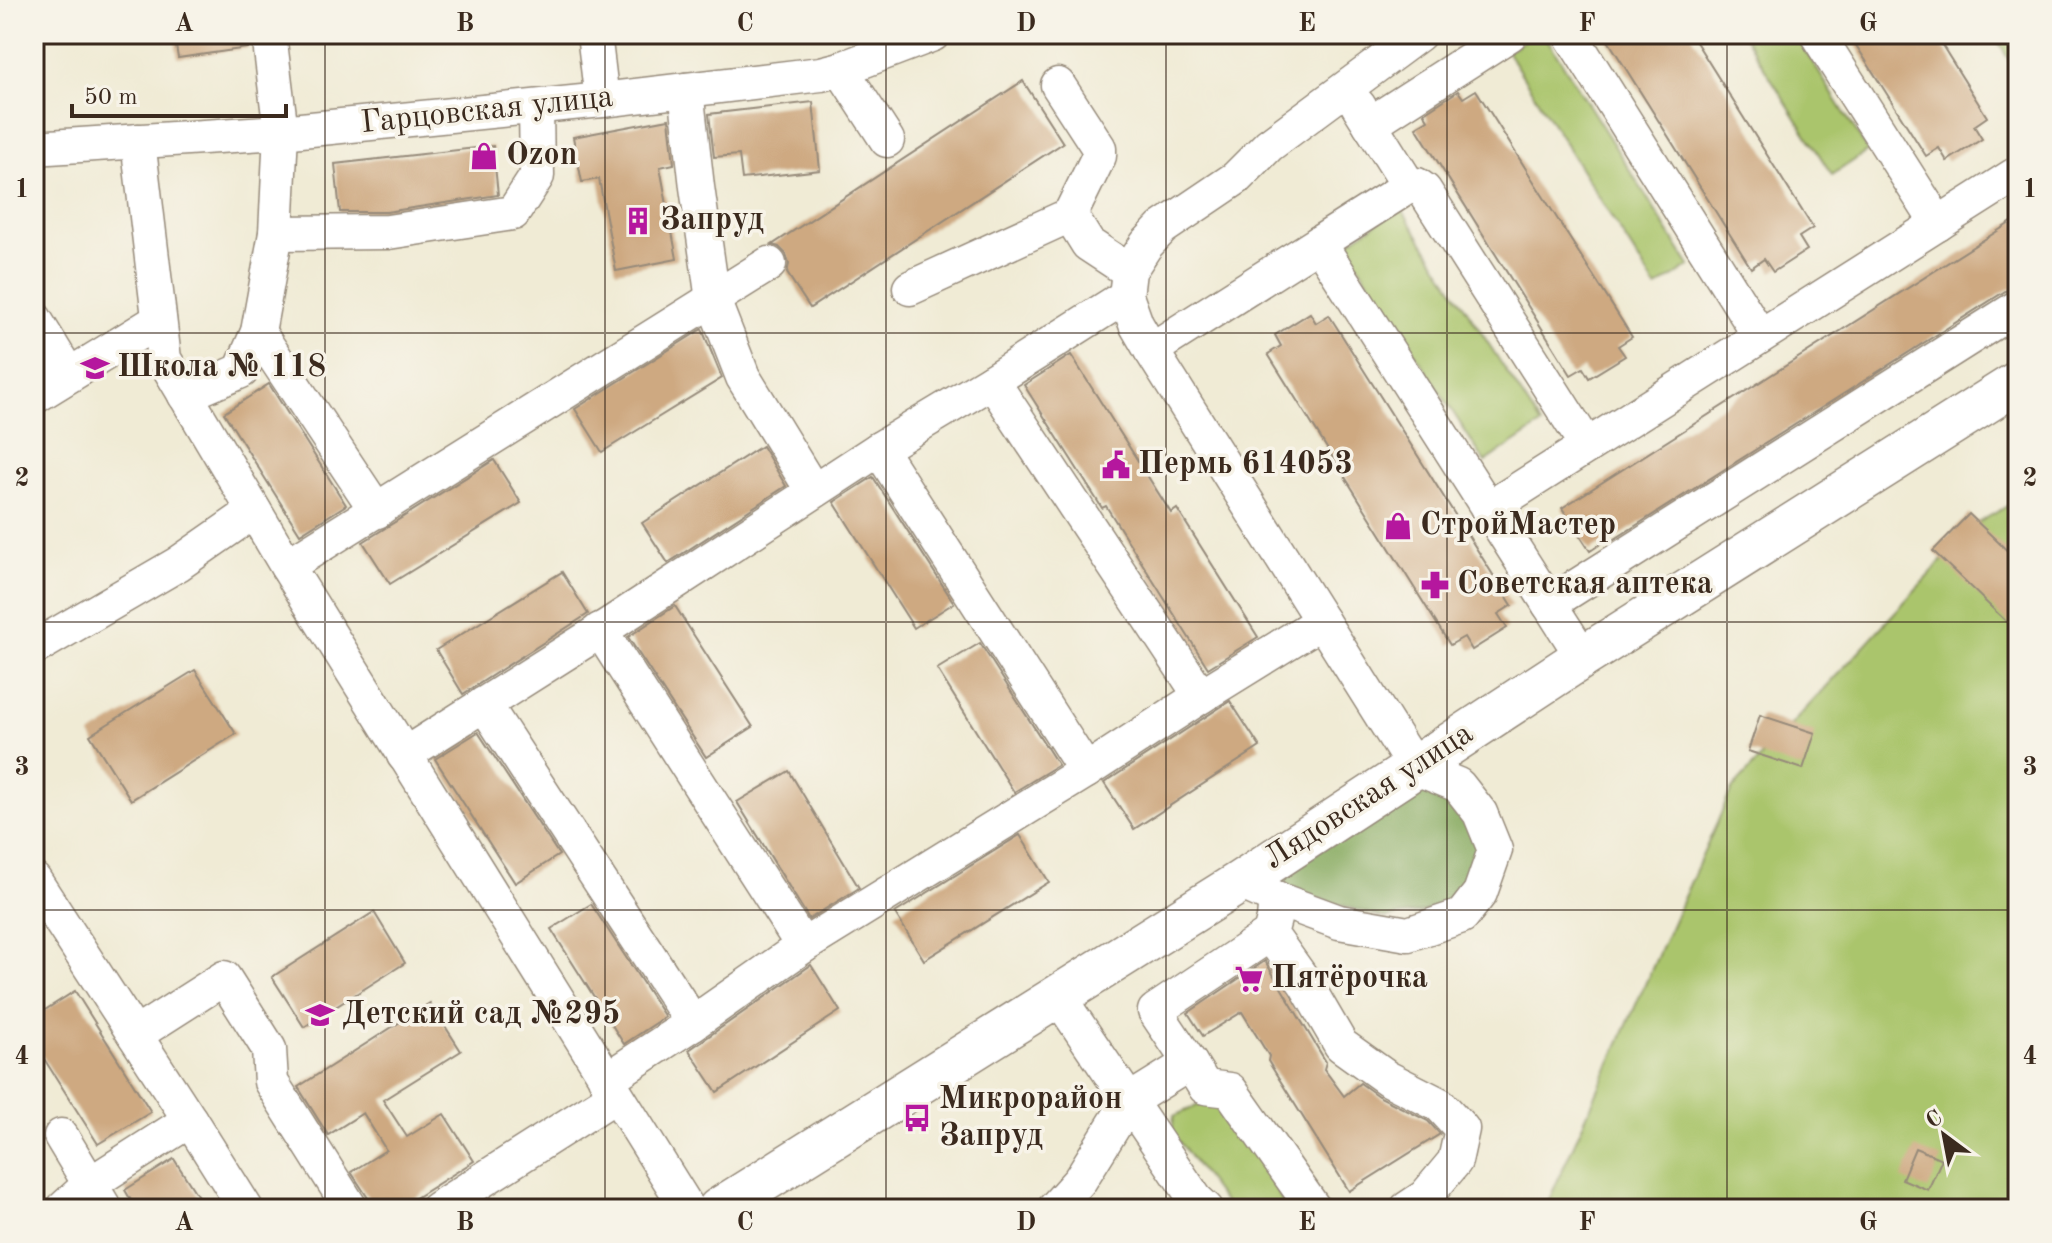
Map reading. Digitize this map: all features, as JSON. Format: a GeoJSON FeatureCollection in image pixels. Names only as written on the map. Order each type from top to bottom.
{"type":"FeatureCollection","features":[{"type":"Feature","properties":{"kind":"main road","name":"Лядовская улица"},"geometry":{"type":"LineString","coordinates":[[719,1209],[1058,996],[1258,890],[1414,767],[2018,382]]}},
{"type":"Feature","properties":{"kind":"street"},"geometry":{"type":"LineString","coordinates":[[185,395],[241,371],[258,332],[276,233],[281,132],[269,34]]}},
{"type":"Feature","properties":{"kind":"street"},"geometry":{"type":"LineString","coordinates":[[594,34],[602,100]]}},
{"type":"Feature","properties":{"kind":"street","name":"Гарцовская улица"},"geometry":{"type":"LineString","coordinates":[[34,148],[281,132],[602,100],[821,74],[933,34]]}},
{"type":"Feature","properties":{"kind":"street"},"geometry":{"type":"LineString","coordinates":[[1370,124],[1510,34]]}},
{"type":"Feature","properties":{"kind":"street"},"geometry":{"type":"LineString","coordinates":[[1570,34],[1760,336]]}},
{"type":"Feature","properties":{"kind":"street"},"geometry":{"type":"LineString","coordinates":[[1817,34],[1938,224]]}},
{"type":"Feature","properties":{"kind":"street"},"geometry":{"type":"LineString","coordinates":[[404,755],[879,449],[992,381],[1128,284],[1146,245],[1162,228],[1236,178],[1269,145],[1412,36]]}},
{"type":"Feature","properties":{"kind":"street"},"geometry":{"type":"LineString","coordinates":[[841,69],[887,140]]}},
{"type":"Feature","properties":{"kind":"street"},"geometry":{"type":"LineString","coordinates":[[910,288],[1070,215],[1099,156],[1099,148],[1058,85]]}},
{"type":"Feature","properties":{"kind":"street"},"geometry":{"type":"LineString","coordinates":[[1347,87],[1409,186]]}},
{"type":"Feature","properties":{"kind":"street"},"geometry":{"type":"LineString","coordinates":[[686,90],[713,300],[743,377],[813,491]]}},
{"type":"Feature","properties":{"kind":"street"},"geometry":{"type":"LineString","coordinates":[[276,233],[388,232],[513,213],[537,176],[536,107]]}},
{"type":"Feature","properties":{"kind":"street"},"geometry":{"type":"LineString","coordinates":[[138,141],[164,359],[287,566],[688,1209]]}},
{"type":"Feature","properties":{"kind":"street"},"geometry":{"type":"LineString","coordinates":[[1488,509],[2018,173]]}},
{"type":"Feature","properties":{"kind":"street"},"geometry":{"type":"LineString","coordinates":[[1151,350],[1409,186],[1417,185],[1424,190],[1587,446]]}},
{"type":"Feature","properties":{"kind":"street"},"geometry":{"type":"LineString","coordinates":[[1070,215],[1088,244],[1128,284],[1136,324],[1151,350],[1414,767],[1458,785],[1480,813],[1495,850],[1480,893],[1462,916],[1408,934],[1339,922],[1258,890]]}},
{"type":"Feature","properties":{"kind":"street"},"geometry":{"type":"LineString","coordinates":[[1319,243],[1583,657]]}},
{"type":"Feature","properties":{"kind":"street"},"geometry":{"type":"LineString","coordinates":[[287,566],[769,264]]}},
{"type":"Feature","properties":{"kind":"street"},"geometry":{"type":"LineString","coordinates":[[1549,604],[2018,307]]}},
{"type":"Feature","properties":{"kind":"street"},"geometry":{"type":"LineString","coordinates":[[34,318],[69,375]]}},
{"type":"Feature","properties":{"kind":"street"},"geometry":{"type":"LineString","coordinates":[[34,397],[159,320]]}},
{"type":"Feature","properties":{"kind":"street"},"geometry":{"type":"LineString","coordinates":[[258,332],[377,511]]}},
{"type":"Feature","properties":{"kind":"street"},"geometry":{"type":"LineString","coordinates":[[992,381],[1201,696]]}},
{"type":"Feature","properties":{"kind":"street"},"geometry":{"type":"LineString","coordinates":[[879,449],[1086,771]]}},
{"type":"Feature","properties":{"kind":"street"},"geometry":{"type":"LineString","coordinates":[[34,648],[178,564],[254,511]]}},
{"type":"Feature","properties":{"kind":"street"},"geometry":{"type":"LineString","coordinates":[[437,1209],[611,1088],[693,1023],[803,946],[1322,621]]}},
{"type":"Feature","properties":{"kind":"street"},"geometry":{"type":"LineString","coordinates":[[600,630],[803,946]]}},
{"type":"Feature","properties":{"kind":"street"},"geometry":{"type":"LineString","coordinates":[[484,704],[693,1023]]}},
{"type":"Feature","properties":{"kind":"street"},"geometry":{"type":"LineString","coordinates":[[34,880],[246,1209]]}},
{"type":"Feature","properties":{"kind":"street"},"geometry":{"type":"LineString","coordinates":[[1258,890],[1274,919],[1270,934],[1155,1011],[1205,1087],[1230,1090],[1314,1209]]}},
{"type":"Feature","properties":{"kind":"street"},"geometry":{"type":"LineString","coordinates":[[1270,934],[1305,983],[1341,1045],[1387,1078],[1440,1105],[1462,1129],[1455,1161],[1425,1197],[1407,1209]]}},
{"type":"Feature","properties":{"kind":"street"},"geometry":{"type":"LineString","coordinates":[[135,1035],[224,978],[269,1049],[271,1082],[351,1209]]}},
{"type":"Feature","properties":{"kind":"street"},"geometry":{"type":"LineString","coordinates":[[1058,996],[1196,1200],[1206,1209]]}},
{"type":"Feature","properties":{"kind":"street"},"geometry":{"type":"LineString","coordinates":[[1054,1209],[1080,1180],[1129,1101],[1190,1063]]}},
{"type":"Feature","properties":{"kind":"street"},"geometry":{"type":"LineString","coordinates":[[63,1209],[97,1197],[190,1120]]}},
{"type":"Feature","properties":{"kind":"street"},"geometry":{"type":"LineString","coordinates":[[61,1136],[97,1197]]}},
{"type":"Feature","properties":{"kind":"green space"},"geometry":{"type":"Polygon","coordinates":[[[1535,34],[1544,34],[1690,266],[1656,288],[1507,51],[1535,34]]]}},
{"type":"Feature","properties":{"kind":"green space"},"geometry":{"type":"Polygon","coordinates":[[[1743,34],[1795,34],[1868,151],[1832,175],[1743,34]]]}},
{"type":"Feature","properties":{"kind":"green space"},"geometry":{"type":"Polygon","coordinates":[[[1993,34],[2018,34],[2018,65],[2014,68],[1993,34]]]}},
{"type":"Feature","properties":{"kind":"green space"},"geometry":{"type":"Polygon","coordinates":[[[1401,208],[1541,425],[1485,462],[1345,244],[1401,208]]]}},
{"type":"Feature","properties":{"kind":"green space"},"geometry":{"type":"Polygon","coordinates":[[[2018,500],[2018,1209],[1545,1209],[1732,789],[1976,524],[2018,500]]]}},
{"type":"Feature","properties":{"kind":"green space"},"geometry":{"type":"Polygon","coordinates":[[[1413,787],[1442,790],[1467,821],[1477,840],[1483,871],[1467,891],[1423,912],[1385,918],[1286,889],[1277,879],[1413,787]]]}},
{"type":"Feature","properties":{"kind":"green space"},"geometry":{"type":"Polygon","coordinates":[[[1221,1101],[1244,1133],[1287,1209],[1229,1209],[1172,1132],[1174,1116],[1201,1104],[1221,1101]]]}},
{"type":"Feature","properties":{"kind":"building"},"geometry":{"type":"Polygon","coordinates":[[[174,34],[247,34],[248,48],[178,58],[174,34]]]}},
{"type":"Feature","properties":{"kind":"building"},"geometry":{"type":"Polygon","coordinates":[[[1604,34],[1691,34],[1813,228],[1799,237],[1807,250],[1773,272],[1764,259],[1751,268],[1604,34]]]}},
{"type":"Feature","properties":{"kind":"building"},"geometry":{"type":"Polygon","coordinates":[[[1849,34],[1935,34],[1987,117],[1974,126],[1982,139],[1947,161],[1939,148],[1926,156],[1849,34]]]}},
{"type":"Feature","properties":{"kind":"building"},"geometry":{"type":"Polygon","coordinates":[[[1023,81],[1063,143],[810,308],[787,273],[789,264],[786,254],[772,245],[1023,81]]]}},
{"type":"Feature","properties":{"kind":"building"},"geometry":{"type":"Polygon","coordinates":[[[1476,90],[1632,337],[1618,346],[1625,356],[1589,378],[1583,368],[1571,375],[1416,127],[1428,120],[1424,113],[1458,91],[1463,98],[1476,90]]]}},
{"type":"Feature","properties":{"kind":"building"},"geometry":{"type":"Polygon","coordinates":[[[813,102],[820,170],[742,179],[739,155],[714,157],[709,114],[813,102]]]}},
{"type":"Feature","properties":{"kind":"building","name":"Запруд"},"geometry":{"type":"Polygon","coordinates":[[[669,119],[674,164],[660,167],[677,259],[616,271],[599,179],[582,182],[573,137],[669,119]]]}},
{"type":"Feature","properties":{"kind":"building"},"geometry":{"type":"Polygon","coordinates":[[[493,146],[498,195],[386,212],[340,212],[335,164],[493,146]]]}},
{"type":"Feature","properties":{"kind":"building"},"geometry":{"type":"Polygon","coordinates":[[[2018,218],[2018,287],[2007,290],[1610,542],[1608,539],[1590,551],[1562,508],[2018,218]]]}},
{"type":"Feature","properties":{"kind":"building"},"geometry":{"type":"Polygon","coordinates":[[[1310,313],[1316,323],[1329,315],[1512,605],[1498,614],[1507,628],[1472,650],[1464,637],[1450,645],[1268,354],[1281,346],[1275,335],[1310,313]]]}},
{"type":"Feature","properties":{"kind":"building"},"geometry":{"type":"Polygon","coordinates":[[[702,329],[722,378],[602,452],[575,409],[702,329]]]}},
{"type":"Feature","properties":{"kind":"building"},"geometry":{"type":"Polygon","coordinates":[[[1071,355],[1171,513],[1177,509],[1258,637],[1208,668],[1106,506],[1102,508],[1024,385],[1071,355]]]}},
{"type":"Feature","properties":{"kind":"building"},"geometry":{"type":"Polygon","coordinates":[[[269,384],[346,505],[300,534],[224,413],[269,384]]]}},
{"type":"Feature","properties":{"kind":"building"},"geometry":{"type":"Polygon","coordinates":[[[762,446],[786,486],[668,563],[642,523],[762,446]]]}},
{"type":"Feature","properties":{"kind":"building"},"geometry":{"type":"Polygon","coordinates":[[[494,460],[521,503],[390,584],[363,542],[494,460]]]}},
{"type":"Feature","properties":{"kind":"building"},"geometry":{"type":"Polygon","coordinates":[[[873,477],[954,603],[914,628],[834,502],[873,477]]]}},
{"type":"Feature","properties":{"kind":"building"},"geometry":{"type":"Polygon","coordinates":[[[1969,514],[2018,561],[2018,633],[1933,551],[1969,514]]]}},
{"type":"Feature","properties":{"kind":"building"},"geometry":{"type":"Polygon","coordinates":[[[562,572],[588,614],[463,694],[436,650],[562,572]]]}},
{"type":"Feature","properties":{"kind":"building"},"geometry":{"type":"Polygon","coordinates":[[[675,606],[753,727],[706,757],[628,637],[675,606]]]}},
{"type":"Feature","properties":{"kind":"building"},"geometry":{"type":"Polygon","coordinates":[[[980,643],[1058,765],[1014,792],[937,669],[980,643]]]}},
{"type":"Feature","properties":{"kind":"building"},"geometry":{"type":"Polygon","coordinates":[[[195,670],[236,734],[131,800],[90,735],[195,670]]]}},
{"type":"Feature","properties":{"kind":"building"},"geometry":{"type":"Polygon","coordinates":[[[1230,701],[1260,747],[1134,829],[1104,783],[1230,701]]]}},
{"type":"Feature","properties":{"kind":"building"},"geometry":{"type":"Polygon","coordinates":[[[1760,715],[1815,733],[1803,769],[1748,751],[1760,715]]]}},
{"type":"Feature","properties":{"kind":"building"},"geometry":{"type":"Polygon","coordinates":[[[478,732],[559,855],[515,883],[435,759],[478,732]]]}},
{"type":"Feature","properties":{"kind":"building"},"geometry":{"type":"Polygon","coordinates":[[[789,771],[859,888],[809,919],[737,802],[789,771]]]}},
{"type":"Feature","properties":{"kind":"building"},"geometry":{"type":"Polygon","coordinates":[[[1020,835],[1049,882],[924,960],[895,913],[1020,835]]]}},
{"type":"Feature","properties":{"kind":"building"},"geometry":{"type":"Polygon","coordinates":[[[591,904],[665,1017],[624,1044],[551,929],[591,904]]]}},
{"type":"Feature","properties":{"kind":"building"},"geometry":{"type":"Polygon","coordinates":[[[374,912],[405,963],[304,1027],[272,977],[374,912]]]}},
{"type":"Feature","properties":{"kind":"building"},"geometry":{"type":"Polygon","coordinates":[[[1265,961],[1326,1062],[1324,1069],[1344,1096],[1360,1083],[1378,1096],[1428,1121],[1440,1134],[1349,1191],[1268,1061],[1269,1056],[1242,1012],[1203,1036],[1188,1013],[1265,961]]]}},
{"type":"Feature","properties":{"kind":"building"},"geometry":{"type":"Polygon","coordinates":[[[811,965],[840,1011],[717,1092],[689,1050],[811,965]]]}},
{"type":"Feature","properties":{"kind":"building"},"geometry":{"type":"Polygon","coordinates":[[[75,991],[151,1112],[98,1144],[34,1043],[34,1017],[75,991]]]}},
{"type":"Feature","properties":{"kind":"building"},"geometry":{"type":"Polygon","coordinates":[[[430,1003],[461,1051],[383,1100],[407,1137],[444,1114],[474,1161],[398,1209],[371,1209],[368,1198],[351,1172],[386,1150],[363,1113],[328,1135],[298,1087],[430,1003]]]}},
{"type":"Feature","properties":{"kind":"building"},"geometry":{"type":"Polygon","coordinates":[[[1915,1148],[1942,1159],[1928,1190],[1902,1179],[1915,1148]]]}},
{"type":"Feature","properties":{"kind":"building"},"geometry":{"type":"Polygon","coordinates":[[[174,1159],[206,1209],[136,1209],[125,1190],[174,1159]]]}},
{"type":"Feature","properties":{"kind":"place","name":"Ozon"},"geometry":{"type":"Point","coordinates":[484,156]}},
{"type":"Feature","properties":{"kind":"place","name":"Запруд"},"geometry":{"type":"Point","coordinates":[638,221]}},
{"type":"Feature","properties":{"kind":"place","name":"Школа № 118"},"geometry":{"type":"Point","coordinates":[95,368]}},
{"type":"Feature","properties":{"kind":"place","name":"Пермь 614053"},"geometry":{"type":"Point","coordinates":[1116,465]}},
{"type":"Feature","properties":{"kind":"place","name":"СтройМастер"},"geometry":{"type":"Point","coordinates":[1398,526]}},
{"type":"Feature","properties":{"kind":"place","name":"Советская аптека"},"geometry":{"type":"Point","coordinates":[1435,585]}},
{"type":"Feature","properties":{"kind":"place","name":"Пятёрочка"},"geometry":{"type":"Point","coordinates":[1249,979]}},
{"type":"Feature","properties":{"kind":"place","name":"Детский сад №295"},"geometry":{"type":"Point","coordinates":[320,1015]}},
{"type":"Feature","properties":{"kind":"place","name":"Микрорайон Запруд"},"geometry":{"type":"Point","coordinates":[917,1118]}}]}
